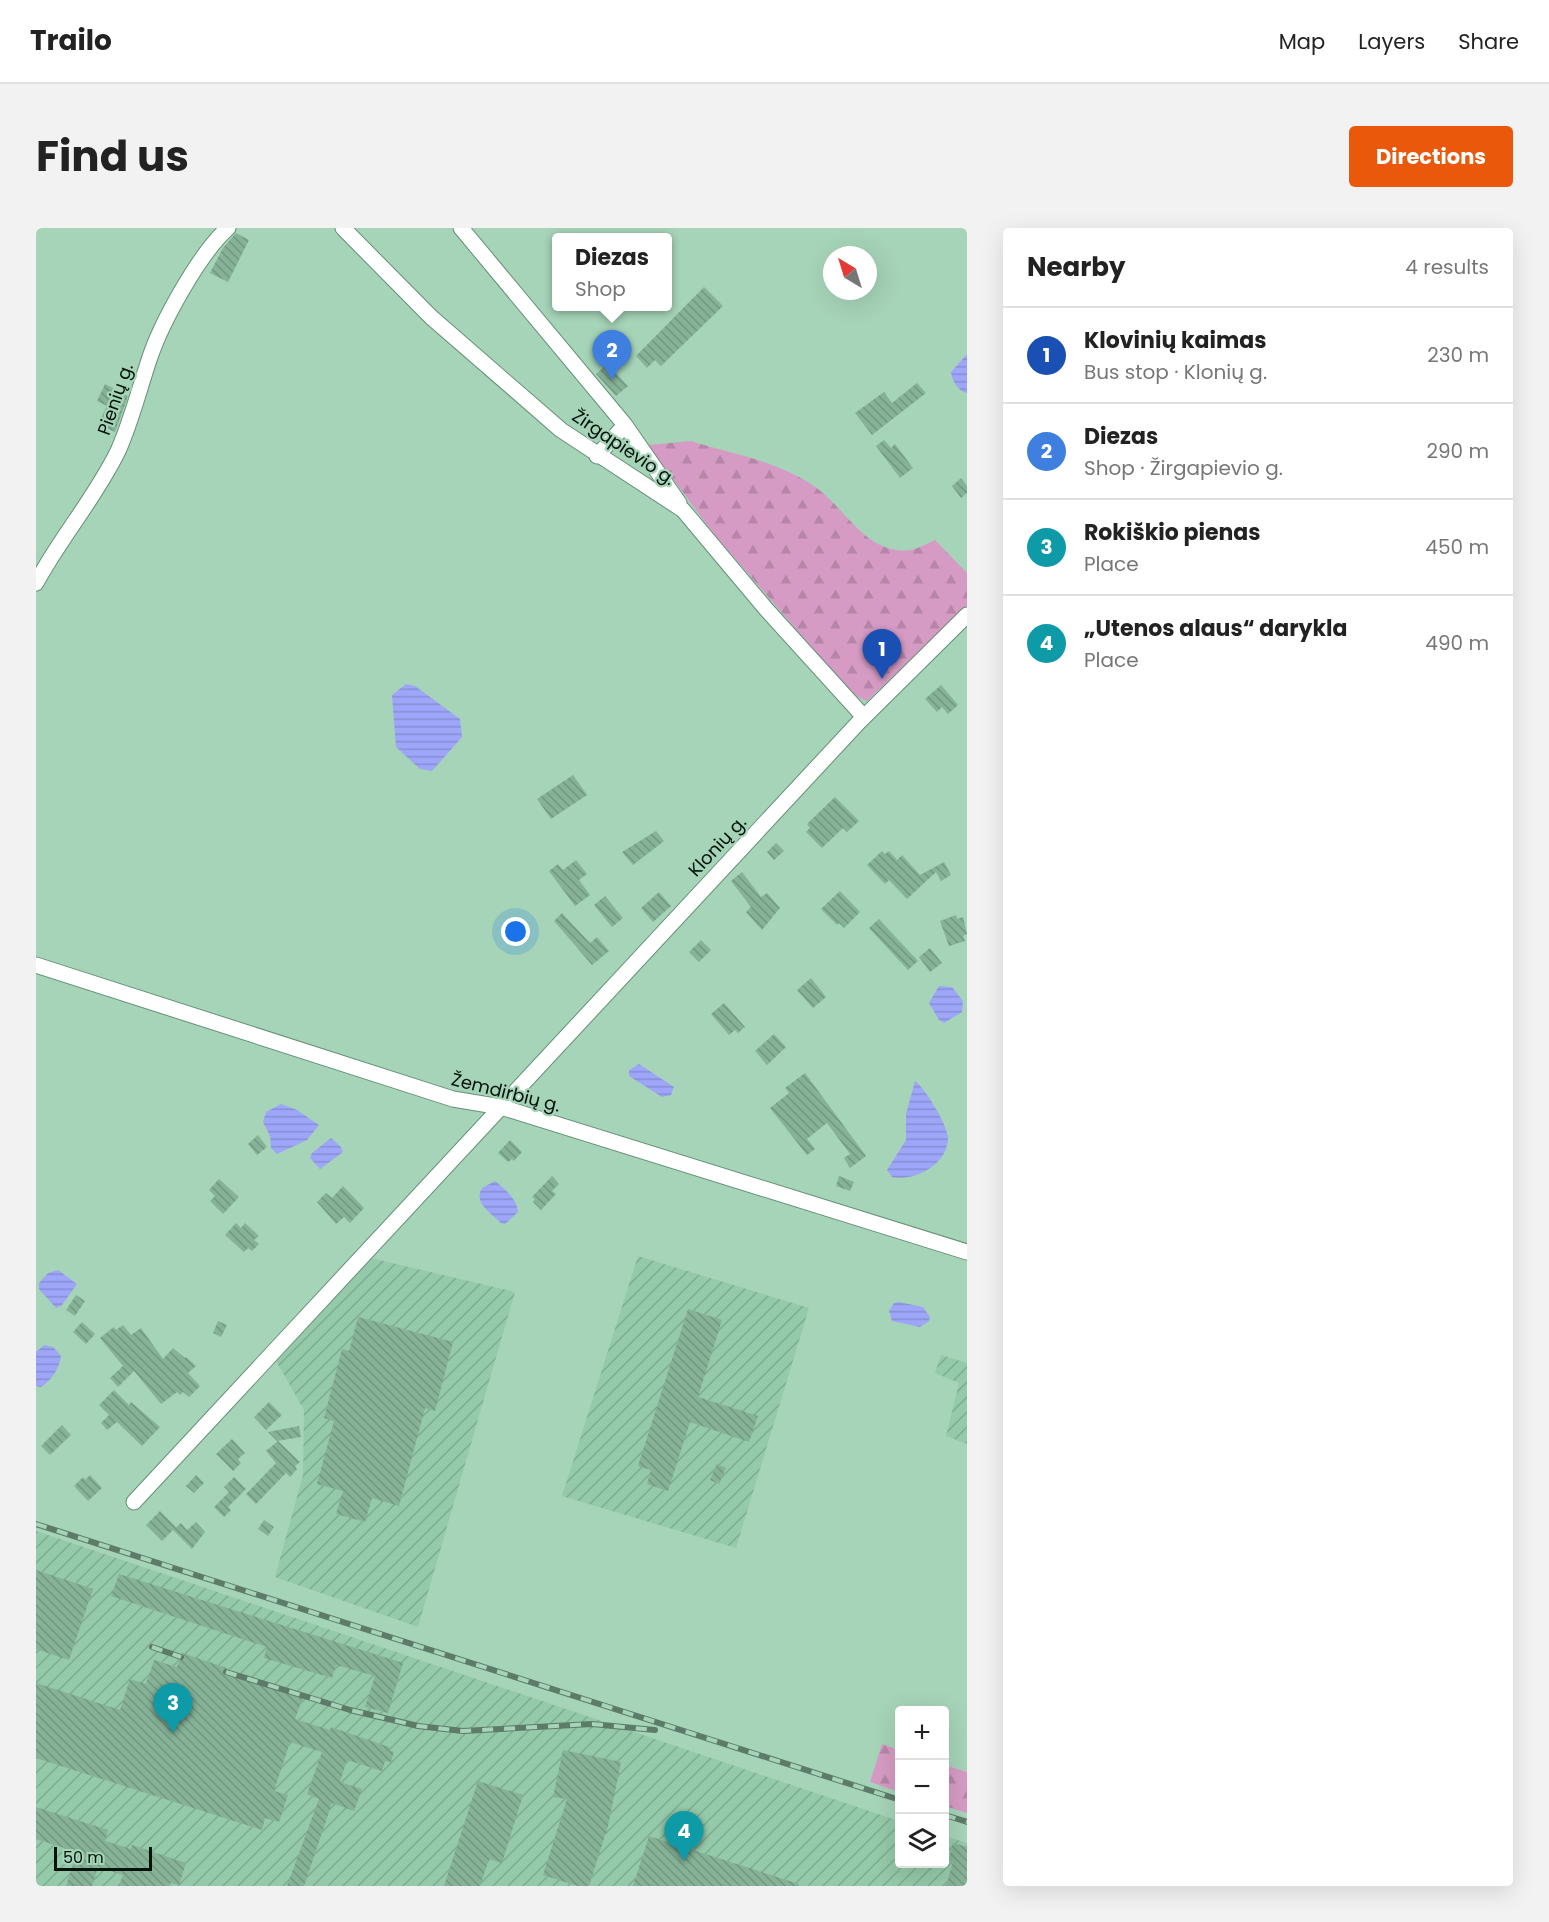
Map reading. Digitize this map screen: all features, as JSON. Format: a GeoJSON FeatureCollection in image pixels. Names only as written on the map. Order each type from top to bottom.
{"type":"FeatureCollection","features":[{"type":"Feature","properties":{"kind":"street","name":"Pienių g."},"geometry":{"type":"LineString","coordinates":[[36,583],[87,507],[118,450],[149,358],[176,302],[218,238],[228,228]]}},
{"type":"Feature","properties":{"kind":"street","name":"Žirgapievio g."},"geometry":{"type":"LineString","coordinates":[[343,228],[389,277],[487,368],[561,430],[597,456],[683,510],[766,609],[864,717]]}},
{"type":"Feature","properties":{"kind":"street"},"geometry":{"type":"LineString","coordinates":[[461,228],[625,425],[683,510]]}},
{"type":"Feature","properties":{"kind":"street"},"geometry":{"type":"LineString","coordinates":[[597,456],[625,425]]}},
{"type":"Feature","properties":{"kind":"street","name":"Klonių g."},"geometry":{"type":"LineString","coordinates":[[134,1502],[864,717],[967,615]]}},
{"type":"Feature","properties":{"kind":"street","name":"Žemdirbių g."},"geometry":{"type":"LineString","coordinates":[[36,964],[453,1099],[501,1107],[967,1252]]}},
{"type":"Feature","properties":{"kind":"shaded area"},"geometry":{"type":"Polygon","coordinates":[[[638,1256],[809,1308],[736,1548],[562,1496],[638,1256]]]}},
{"type":"Feature","properties":{"kind":"shaded area"},"geometry":{"type":"Polygon","coordinates":[[[371,1258],[515,1292],[418,1627],[275,1577],[303,1475],[304,1410],[275,1359],[371,1258]]]}},
{"type":"Feature","properties":{"kind":"shaded area"},"geometry":{"type":"Polygon","coordinates":[[[941,1355],[967,1363],[967,1444],[946,1436],[959,1383],[935,1373],[941,1355]]]}},
{"type":"Feature","properties":{"kind":"shaded area"},"geometry":{"type":"Polygon","coordinates":[[[36,1531],[895,1820],[895,1868],[949,1868],[949,1837],[967,1843],[967,1886],[36,1886],[36,1531]]]}},
{"type":"Feature","properties":{"kind":"green space"},"geometry":{"type":"Polygon","coordinates":[[[691,441],[773,465],[804,480],[818,489],[868,538],[878,544],[902,551],[912,550],[935,540],[967,573],[967,606],[867,701],[853,695],[713,533],[648,445],[691,441]]]}},
{"type":"Feature","properties":{"kind":"green space"},"geometry":{"type":"Polygon","coordinates":[[[882,1744],[895,1749],[895,1791],[870,1782],[882,1744]]]}},
{"type":"Feature","properties":{"kind":"green space"},"geometry":{"type":"Polygon","coordinates":[[[949,1766],[967,1772],[967,1813],[949,1807],[949,1766]]]}},
{"type":"Feature","properties":{"kind":"water"},"geometry":{"type":"Polygon","coordinates":[[[967,354],[967,393],[956,385],[951,372],[967,354]]]}},
{"type":"Feature","properties":{"kind":"water"},"geometry":{"type":"Polygon","coordinates":[[[406,684],[415,686],[460,719],[462,737],[432,771],[420,769],[396,747],[392,695],[406,684]]]}},
{"type":"Feature","properties":{"kind":"water"},"geometry":{"type":"Polygon","coordinates":[[[939,986],[952,987],[963,1001],[962,1012],[944,1023],[939,1020],[929,1003],[939,986]]]}},
{"type":"Feature","properties":{"kind":"water"},"geometry":{"type":"Polygon","coordinates":[[[639,1064],[674,1087],[671,1095],[662,1097],[629,1076],[629,1070],[639,1064]]]}},
{"type":"Feature","properties":{"kind":"water"},"geometry":{"type":"Polygon","coordinates":[[[915,1081],[930,1099],[944,1125],[948,1138],[947,1147],[936,1163],[920,1174],[901,1178],[892,1177],[887,1170],[906,1140],[906,1114],[915,1081]]]}},
{"type":"Feature","properties":{"kind":"water"},"geometry":{"type":"Polygon","coordinates":[[[281,1104],[297,1110],[319,1125],[307,1140],[277,1154],[271,1148],[270,1136],[263,1122],[266,1112],[281,1104]]]}},
{"type":"Feature","properties":{"kind":"water"},"geometry":{"type":"Polygon","coordinates":[[[331,1138],[343,1152],[320,1169],[310,1158],[312,1153],[331,1138]]]}},
{"type":"Feature","properties":{"kind":"water"},"geometry":{"type":"Polygon","coordinates":[[[495,1181],[510,1195],[517,1207],[518,1212],[505,1224],[501,1223],[481,1203],[482,1188],[495,1181]]]}},
{"type":"Feature","properties":{"kind":"water"},"geometry":{"type":"Polygon","coordinates":[[[58,1270],[77,1284],[62,1305],[56,1308],[39,1289],[39,1283],[48,1273],[58,1270]]]}},
{"type":"Feature","properties":{"kind":"water"},"geometry":{"type":"Polygon","coordinates":[[[894,1303],[923,1307],[930,1317],[929,1321],[920,1327],[892,1321],[889,1311],[894,1303]]]}},
{"type":"Feature","properties":{"kind":"water"},"geometry":{"type":"Polygon","coordinates":[[[44,1345],[53,1347],[61,1356],[54,1374],[41,1387],[36,1386],[36,1352],[44,1345]]]}},
{"type":"Feature","properties":{"kind":"building"},"geometry":{"type":"Polygon","coordinates":[[[236,233],[249,240],[228,282],[210,273],[223,248],[236,233]]]}},
{"type":"Feature","properties":{"kind":"building"},"geometry":{"type":"Polygon","coordinates":[[[704,287],[723,306],[661,366],[655,360],[647,368],[636,356],[704,287]]]}},
{"type":"Feature","properties":{"kind":"building"},"geometry":{"type":"Polygon","coordinates":[[[607,364],[628,386],[616,396],[596,374],[607,364]]]}},
{"type":"Feature","properties":{"kind":"building"},"geometry":{"type":"Polygon","coordinates":[[[917,383],[926,393],[872,435],[855,413],[884,392],[892,403],[917,383]]]}},
{"type":"Feature","properties":{"kind":"building"},"geometry":{"type":"Polygon","coordinates":[[[105,384],[128,396],[115,432],[98,424],[107,406],[97,401],[105,384]]]}},
{"type":"Feature","properties":{"kind":"building"},"geometry":{"type":"Polygon","coordinates":[[[884,440],[891,448],[895,444],[913,468],[900,478],[876,446],[884,440]]]}},
{"type":"Feature","properties":{"kind":"building"},"geometry":{"type":"Polygon","coordinates":[[[961,478],[967,486],[967,493],[961,498],[952,486],[961,478]]]}},
{"type":"Feature","properties":{"kind":"building"},"geometry":{"type":"Polygon","coordinates":[[[941,685],[958,705],[948,714],[942,707],[937,712],[925,699],[941,685]]]}},
{"type":"Feature","properties":{"kind":"building"},"geometry":{"type":"Polygon","coordinates":[[[573,775],[587,795],[551,819],[537,799],[573,775]]]}},
{"type":"Feature","properties":{"kind":"building"},"geometry":{"type":"Polygon","coordinates":[[[835,797],[859,821],[847,832],[843,828],[822,848],[806,832],[810,828],[807,824],[835,797]]]}},
{"type":"Feature","properties":{"kind":"building"},"geometry":{"type":"Polygon","coordinates":[[[656,831],[664,841],[633,865],[622,852],[656,831]]]}},
{"type":"Feature","properties":{"kind":"building"},"geometry":{"type":"Polygon","coordinates":[[[776,843],[784,851],[774,860],[767,852],[776,843]]]}},
{"type":"Feature","properties":{"kind":"building"},"geometry":{"type":"Polygon","coordinates":[[[882,851],[885,854],[889,851],[897,860],[902,855],[920,875],[944,862],[951,875],[941,881],[936,872],[907,899],[889,880],[885,884],[867,865],[882,851]]]}},
{"type":"Feature","properties":{"kind":"building"},"geometry":{"type":"Polygon","coordinates":[[[576,860],[587,874],[579,880],[590,895],[575,906],[549,871],[558,864],[563,870],[576,860]]]}},
{"type":"Feature","properties":{"kind":"building"},"geometry":{"type":"Polygon","coordinates":[[[742,872],[761,897],[767,893],[780,908],[762,930],[746,912],[751,907],[731,881],[742,872]]]}},
{"type":"Feature","properties":{"kind":"building"},"geometry":{"type":"Polygon","coordinates":[[[840,891],[860,912],[844,928],[839,923],[837,925],[821,909],[840,891]]]}},
{"type":"Feature","properties":{"kind":"building"},"geometry":{"type":"Polygon","coordinates":[[[659,892],[671,906],[653,922],[641,908],[659,892]]]}},
{"type":"Feature","properties":{"kind":"building"},"geometry":{"type":"Polygon","coordinates":[[[605,896],[623,918],[612,927],[594,905],[605,896]]]}},
{"type":"Feature","properties":{"kind":"building"},"geometry":{"type":"Polygon","coordinates":[[[562,913],[590,943],[597,937],[609,951],[592,965],[554,921],[562,913]]]}},
{"type":"Feature","properties":{"kind":"building"},"geometry":{"type":"Polygon","coordinates":[[[956,915],[957,919],[963,917],[967,934],[963,936],[965,941],[949,946],[940,921],[956,915]]]}},
{"type":"Feature","properties":{"kind":"building"},"geometry":{"type":"Polygon","coordinates":[[[879,919],[918,961],[908,970],[869,928],[879,919]]]}},
{"type":"Feature","properties":{"kind":"building"},"geometry":{"type":"Polygon","coordinates":[[[701,940],[711,950],[699,962],[689,952],[701,940]]]}},
{"type":"Feature","properties":{"kind":"building"},"geometry":{"type":"Polygon","coordinates":[[[930,948],[942,963],[930,972],[919,957],[930,948]]]}},
{"type":"Feature","properties":{"kind":"building"},"geometry":{"type":"Polygon","coordinates":[[[811,978],[826,997],[813,1008],[797,990],[811,978]]]}},
{"type":"Feature","properties":{"kind":"building"},"geometry":{"type":"Polygon","coordinates":[[[724,1003],[745,1027],[738,1033],[735,1030],[729,1035],[711,1014],[724,1003]]]}},
{"type":"Feature","properties":{"kind":"building"},"geometry":{"type":"Polygon","coordinates":[[[774,1034],[786,1047],[767,1065],[755,1051],[774,1034]]]}},
{"type":"Feature","properties":{"kind":"building"},"geometry":{"type":"Polygon","coordinates":[[[805,1073],[866,1156],[850,1168],[844,1158],[850,1154],[827,1123],[807,1139],[815,1149],[807,1155],[770,1108],[789,1093],[785,1088],[805,1073]]]}},
{"type":"Feature","properties":{"kind":"building"},"geometry":{"type":"Polygon","coordinates":[[[258,1135],[267,1147],[257,1155],[248,1144],[258,1135]]]}},
{"type":"Feature","properties":{"kind":"building"},"geometry":{"type":"Polygon","coordinates":[[[510,1140],[522,1152],[514,1161],[512,1159],[508,1162],[498,1153],[510,1140]]]}},
{"type":"Feature","properties":{"kind":"building"},"geometry":{"type":"Polygon","coordinates":[[[552,1176],[559,1184],[552,1191],[556,1194],[541,1210],[533,1202],[535,1199],[532,1197],[552,1176]]]}},
{"type":"Feature","properties":{"kind":"building"},"geometry":{"type":"Polygon","coordinates":[[[839,1176],[854,1182],[850,1191],[836,1186],[839,1176]]]}},
{"type":"Feature","properties":{"kind":"building"},"geometry":{"type":"Polygon","coordinates":[[[219,1179],[239,1197],[223,1214],[210,1201],[215,1196],[209,1190],[219,1179]]]}},
{"type":"Feature","properties":{"kind":"building"},"geometry":{"type":"Polygon","coordinates":[[[343,1186],[364,1208],[350,1223],[344,1217],[336,1224],[317,1202],[326,1193],[332,1198],[343,1186]]]}},
{"type":"Feature","properties":{"kind":"building"},"geometry":{"type":"Polygon","coordinates":[[[236,1223],[241,1228],[245,1223],[259,1236],[254,1240],[259,1244],[252,1251],[248,1248],[244,1252],[225,1235],[236,1223]]]}},
{"type":"Feature","properties":{"kind":"building"},"geometry":{"type":"Polygon","coordinates":[[[76,1295],[85,1301],[75,1316],[66,1310],[76,1295]]]}},
{"type":"Feature","properties":{"kind":"building"},"geometry":{"type":"Polygon","coordinates":[[[688,1309],[722,1320],[698,1397],[758,1416],[749,1442],[690,1422],[668,1491],[647,1484],[651,1470],[638,1466],[688,1309]]]}},
{"type":"Feature","properties":{"kind":"building"},"geometry":{"type":"Polygon","coordinates":[[[358,1317],[453,1342],[435,1411],[425,1408],[399,1506],[372,1498],[365,1522],[336,1514],[343,1491],[317,1484],[334,1421],[324,1418],[342,1349],[349,1351],[358,1317]]]}},
{"type":"Feature","properties":{"kind":"building"},"geometry":{"type":"Polygon","coordinates":[[[218,1321],[227,1325],[221,1337],[213,1333],[218,1321]]]}},
{"type":"Feature","properties":{"kind":"building"},"geometry":{"type":"Polygon","coordinates":[[[82,1322],[95,1334],[86,1344],[73,1332],[82,1322]]]}},
{"type":"Feature","properties":{"kind":"building"},"geometry":{"type":"Polygon","coordinates":[[[123,1325],[131,1335],[141,1328],[163,1359],[173,1348],[186,1357],[196,1366],[188,1373],[200,1386],[189,1397],[183,1392],[180,1395],[177,1392],[161,1404],[134,1371],[118,1387],[110,1378],[123,1366],[100,1338],[114,1327],[116,1330],[123,1325]]]}},
{"type":"Feature","properties":{"kind":"building"},"geometry":{"type":"Polygon","coordinates":[[[114,1390],[129,1405],[131,1402],[160,1427],[142,1446],[117,1422],[107,1430],[101,1423],[109,1415],[99,1405],[114,1390]]]}},
{"type":"Feature","properties":{"kind":"building"},"geometry":{"type":"Polygon","coordinates":[[[269,1402],[282,1415],[266,1430],[254,1417],[269,1402]]]}},
{"type":"Feature","properties":{"kind":"building"},"geometry":{"type":"Polygon","coordinates":[[[62,1425],[71,1435],[50,1455],[41,1446],[62,1425]]]}},
{"type":"Feature","properties":{"kind":"building"},"geometry":{"type":"Polygon","coordinates":[[[299,1426],[301,1437],[277,1441],[268,1432],[299,1426]]]}},
{"type":"Feature","properties":{"kind":"building"},"geometry":{"type":"Polygon","coordinates":[[[232,1439],[245,1453],[238,1459],[241,1463],[233,1471],[216,1454],[232,1439]]]}},
{"type":"Feature","properties":{"kind":"building"},"geometry":{"type":"Polygon","coordinates":[[[278,1441],[300,1462],[295,1466],[297,1469],[290,1477],[286,1473],[256,1504],[246,1494],[276,1463],[266,1451],[278,1441]]]}},
{"type":"Feature","properties":{"kind":"building"},"geometry":{"type":"Polygon","coordinates":[[[717,1464],[726,1468],[719,1484],[710,1480],[717,1464]]]}},
{"type":"Feature","properties":{"kind":"building"},"geometry":{"type":"Polygon","coordinates":[[[90,1475],[102,1488],[88,1501],[74,1486],[83,1477],[85,1480],[90,1475]]]}},
{"type":"Feature","properties":{"kind":"building"},"geometry":{"type":"Polygon","coordinates":[[[196,1475],[204,1483],[194,1493],[186,1486],[196,1475]]]}},
{"type":"Feature","properties":{"kind":"building"},"geometry":{"type":"Polygon","coordinates":[[[234,1477],[246,1489],[228,1507],[231,1510],[224,1517],[214,1507],[229,1492],[224,1487],[234,1477]]]}},
{"type":"Feature","properties":{"kind":"building"},"geometry":{"type":"Polygon","coordinates":[[[160,1511],[176,1527],[162,1541],[146,1525],[160,1511]]]}},
{"type":"Feature","properties":{"kind":"building"},"geometry":{"type":"Polygon","coordinates":[[[264,1520],[274,1527],[268,1536],[258,1529],[264,1520]]]}},
{"type":"Feature","properties":{"kind":"building"},"geometry":{"type":"Polygon","coordinates":[[[196,1522],[205,1532],[192,1549],[173,1530],[181,1523],[187,1530],[196,1522]]]}},
{"type":"Feature","properties":{"kind":"building"},"geometry":{"type":"Polygon","coordinates":[[[36,1570],[93,1589],[69,1660],[36,1649],[36,1570]]]}},
{"type":"Feature","properties":{"kind":"building"},"geometry":{"type":"Polygon","coordinates":[[[119,1574],[403,1663],[388,1713],[365,1707],[375,1676],[336,1665],[332,1678],[264,1658],[267,1647],[111,1596],[119,1574]]]}},
{"type":"Feature","properties":{"kind":"building"},"geometry":{"type":"Polygon","coordinates":[[[182,1653],[227,1668],[226,1672],[303,1697],[295,1719],[330,1730],[331,1727],[389,1747],[389,1750],[394,1752],[391,1762],[385,1761],[382,1771],[347,1760],[340,1782],[362,1789],[354,1811],[332,1803],[304,1886],[287,1886],[319,1799],[307,1794],[322,1752],[290,1742],[274,1791],[288,1795],[279,1822],[265,1818],[262,1830],[36,1758],[36,1683],[120,1710],[130,1679],[146,1684],[154,1660],[177,1667],[182,1653]]]}},
{"type":"Feature","properties":{"kind":"building"},"geometry":{"type":"Polygon","coordinates":[[[563,1750],[621,1762],[608,1826],[589,1886],[578,1886],[543,1875],[567,1799],[553,1797],[563,1750]]]}},
{"type":"Feature","properties":{"kind":"building"},"geometry":{"type":"Polygon","coordinates":[[[478,1781],[523,1795],[502,1863],[489,1859],[480,1886],[444,1886],[478,1781]]]}},
{"type":"Feature","properties":{"kind":"building"},"geometry":{"type":"Polygon","coordinates":[[[36,1807],[108,1830],[105,1841],[131,1849],[132,1845],[186,1863],[179,1885],[171,1883],[169,1886],[119,1886],[123,1875],[98,1867],[92,1886],[66,1886],[77,1852],[36,1839],[36,1807]]]}},
{"type":"Feature","properties":{"kind":"building"},"geometry":{"type":"Polygon","coordinates":[[[649,1836],[799,1884],[799,1886],[633,1886],[649,1836]]]}},
{"type":"Feature","properties":{"kind":"building"},"geometry":{"type":"Polygon","coordinates":[[[953,1843],[967,1847],[967,1886],[946,1886],[953,1862],[949,1861],[953,1843]]]}},
{"type":"Feature","properties":{"kind":"railway"},"geometry":{"type":"LineString","coordinates":[[36,1524],[895,1798]]}},
{"type":"Feature","properties":{"kind":"railway"},"geometry":{"type":"LineString","coordinates":[[152,1647],[181,1657]]}},
{"type":"Feature","properties":{"kind":"railway"},"geometry":{"type":"LineString","coordinates":[[226,1672],[350,1710],[418,1726],[463,1731],[592,1724],[655,1730]]}},
{"type":"Feature","properties":{"kind":"railway"},"geometry":{"type":"LineString","coordinates":[[949,1816],[967,1822]]}},
{"type":"Feature","properties":{"kind":"place","name":"Diezas"},"geometry":{"type":"Point","coordinates":[612,380]}},
{"type":"Feature","properties":{"kind":"place","name":"Klovinių kaimas"},"geometry":{"type":"Point","coordinates":[882,679]}},
{"type":"Feature","properties":{"kind":"place","name":"Rokiškio pienas"},"geometry":{"type":"Point","coordinates":[173,1733]}},
{"type":"Feature","properties":{"kind":"place","name":"„Utenos alaus“ darykla"},"geometry":{"type":"Point","coordinates":[684,1861]}}]}
